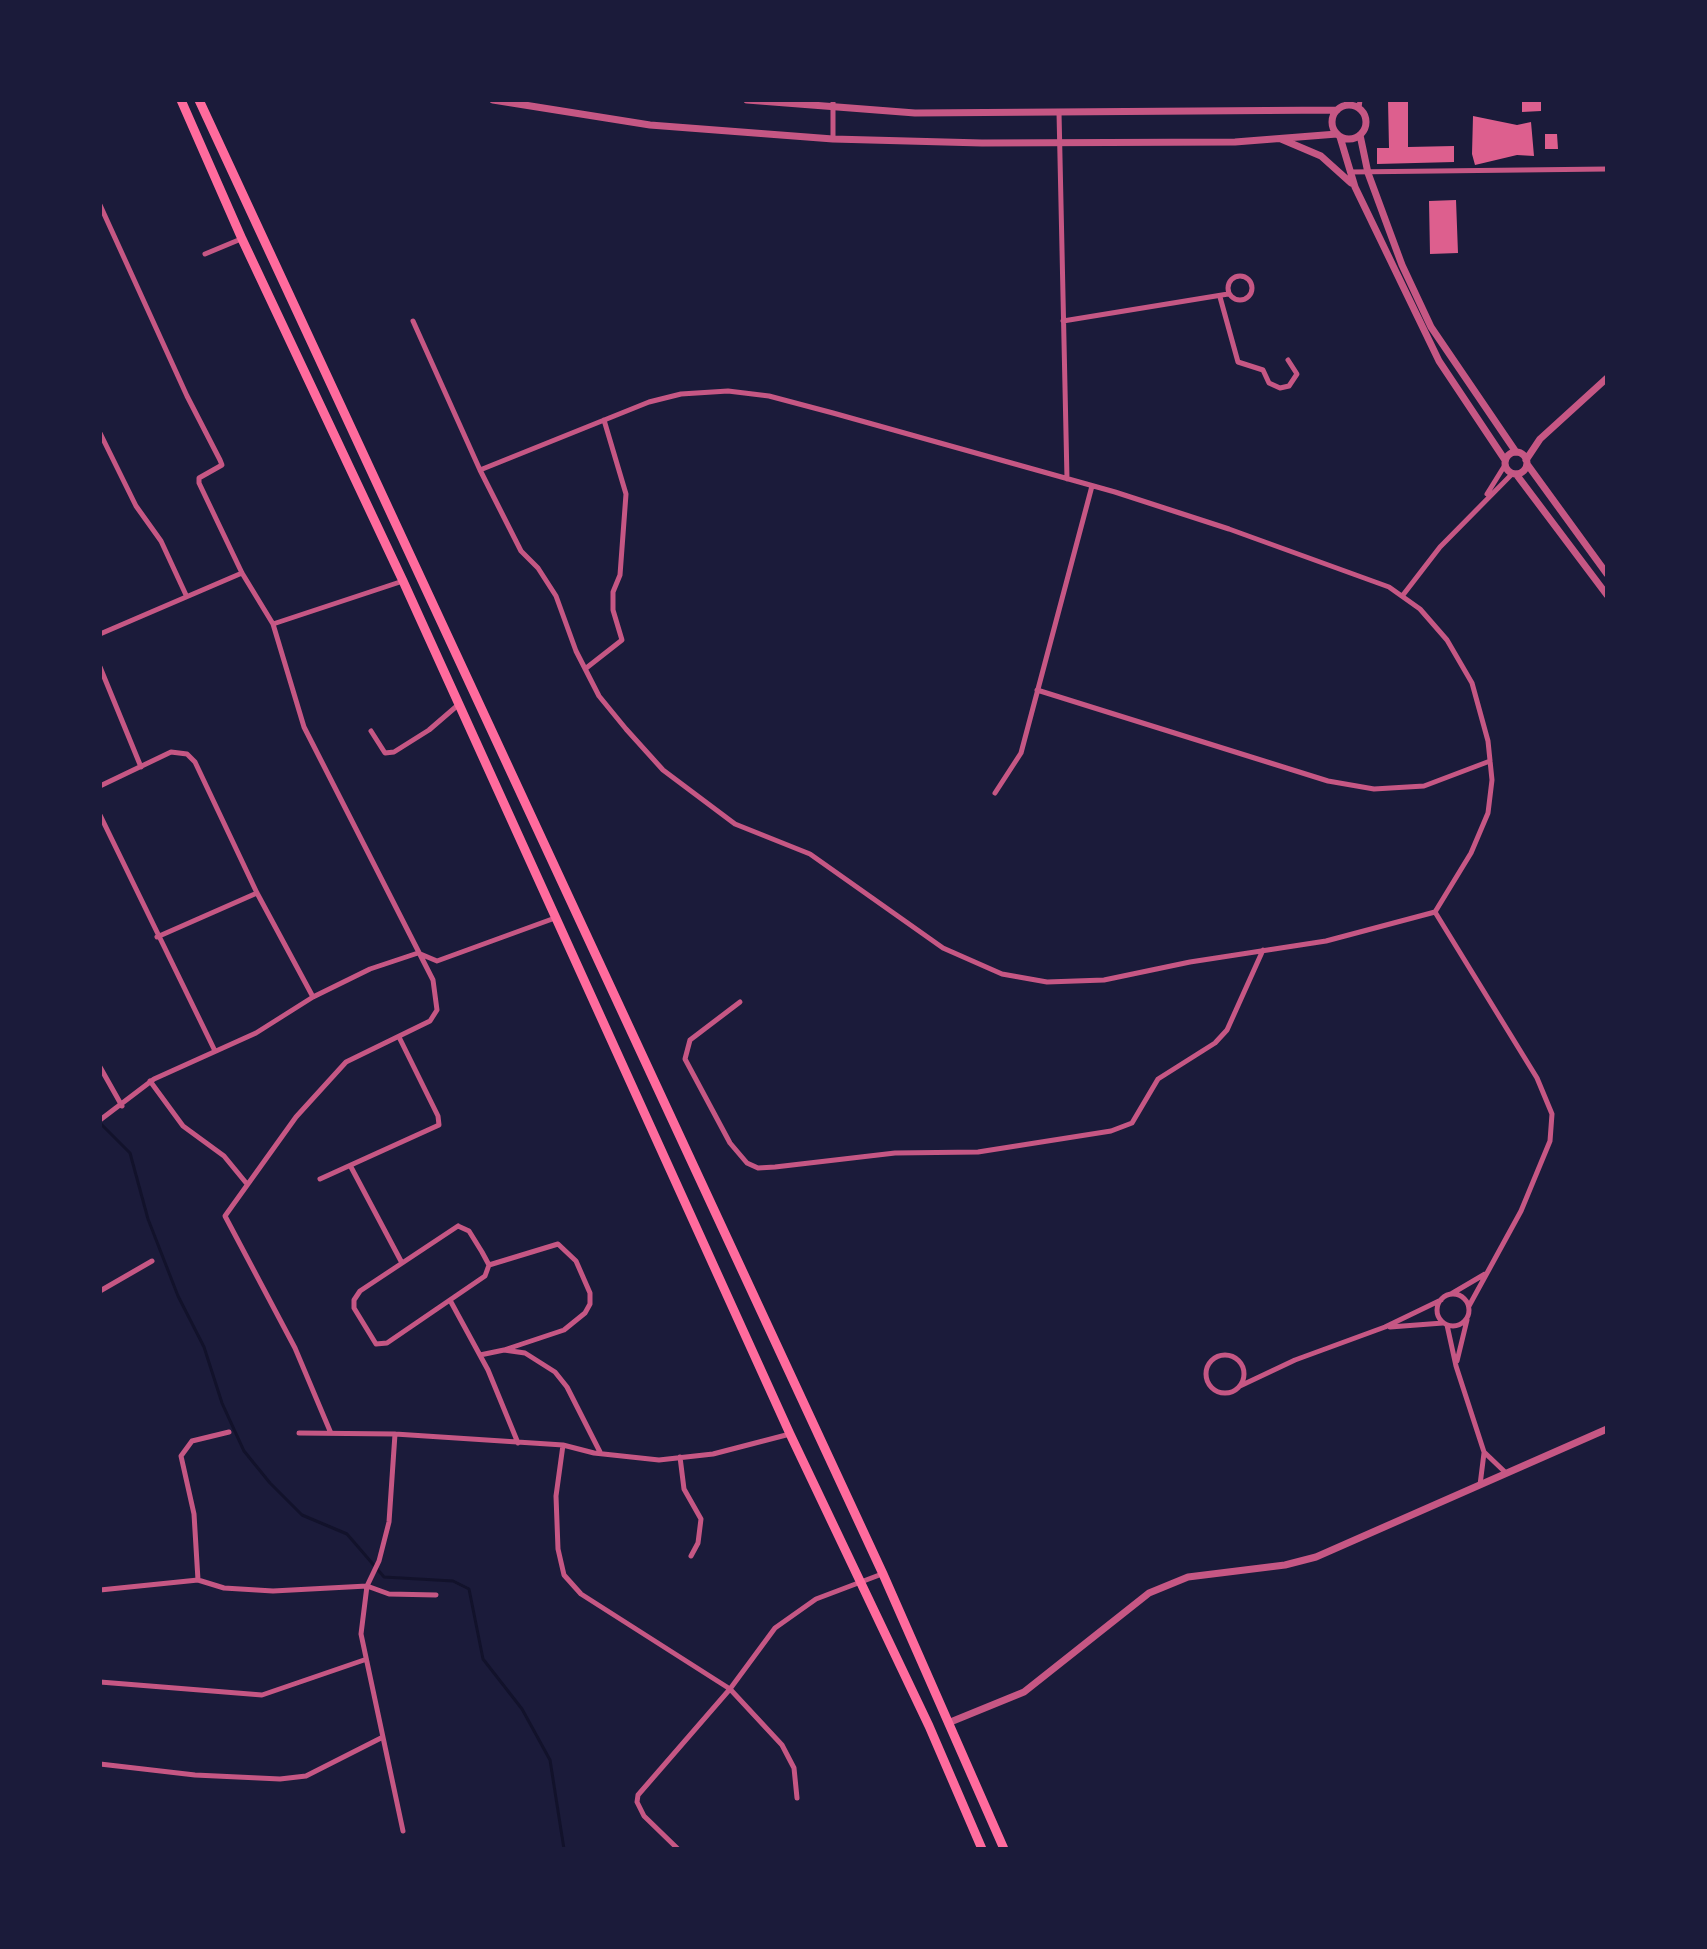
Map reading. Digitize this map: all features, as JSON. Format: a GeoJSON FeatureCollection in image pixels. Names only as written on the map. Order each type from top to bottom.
{"type":"FeatureCollection","features":[{"type":"Feature","properties":{"kind":"highway"},"geometry":{"type":"LineString","coordinates":[[181,100],[242,239],[343,450],[982,1849]]}},
{"type":"Feature","properties":{"kind":"highway"},"geometry":{"type":"LineString","coordinates":[[199,100],[361,441],[883,1574],[1004,1849]]}},
{"type":"Feature","properties":{"kind":"highway"},"geometry":{"type":"LineString","coordinates":[[343,450],[361,441]]}},
{"type":"Feature","properties":{"kind":"street"},"geometry":{"type":"LineString","coordinates":[[493,100],[650,125],[833,139],[982,143],[1338,136],[1350,139],[1360,135]]}},
{"type":"Feature","properties":{"kind":"street"},"geometry":{"type":"LineString","coordinates":[[747,100],[834,104],[915,113],[1337,110]]}},
{"type":"Feature","properties":{"kind":"street"},"geometry":{"type":"LineString","coordinates":[[1607,574],[1517,452],[1431,327],[1402,265],[1368,173],[1360,135],[1366,119],[1360,104],[1346,102],[1332,119],[1355,187],[1439,361],[1505,463],[1607,595]]}},
{"type":"Feature","properties":{"kind":"street"},"geometry":{"type":"LineString","coordinates":[[833,139],[834,104]]}},
{"type":"Feature","properties":{"kind":"street"},"geometry":{"type":"LineString","coordinates":[[1059,111],[1067,479]]}},
{"type":"Feature","properties":{"kind":"street"},"geometry":{"type":"LineString","coordinates":[[1279,139],[1321,156],[1355,187]]}},
{"type":"Feature","properties":{"kind":"street"},"geometry":{"type":"LineString","coordinates":[[1350,172],[1607,169]]}},
{"type":"Feature","properties":{"kind":"street"},"geometry":{"type":"LineString","coordinates":[[100,205],[222,465],[199,478],[199,483],[242,573],[273,624],[304,727],[433,980],[437,1010],[430,1021],[346,1062],[296,1117],[225,1216],[227,1227],[295,1348],[330,1431]]}},
{"type":"Feature","properties":{"kind":"street"},"geometry":{"type":"LineString","coordinates":[[205,254],[242,239]]}},
{"type":"Feature","properties":{"kind":"street"},"geometry":{"type":"LineString","coordinates":[[1244,276],[1251,283],[1252,292],[1245,300],[1235,300],[1228,294],[1228,284],[1234,277],[1244,276]]}},
{"type":"Feature","properties":{"kind":"street"},"geometry":{"type":"LineString","coordinates":[[1063,321],[1228,294]]}},
{"type":"Feature","properties":{"kind":"street"},"geometry":{"type":"LineString","coordinates":[[1220,297],[1238,362],[1263,370],[1269,383],[1280,388],[1289,386],[1297,374],[1288,360]]}},
{"type":"Feature","properties":{"kind":"street"},"geometry":{"type":"LineString","coordinates":[[413,321],[480,470],[521,551],[538,568],[556,596],[599,696],[663,770],[735,824],[810,854],[943,948],[1002,974],[1047,982],[1104,980],[1263,949],[1326,941],[1435,912],[1466,862],[1488,813],[1492,780],[1484,717],[1466,669],[1438,630],[1403,595],[1229,529],[1092,486],[769,396],[728,391],[681,394],[604,420],[480,470]]}},
{"type":"Feature","properties":{"kind":"street"},"geometry":{"type":"LineString","coordinates":[[1482,501],[1505,463],[1540,439],[1607,378]]}},
{"type":"Feature","properties":{"kind":"street"},"geometry":{"type":"LineString","coordinates":[[585,669],[622,640],[613,610],[613,592],[620,575],[626,494],[604,420]]}},
{"type":"Feature","properties":{"kind":"street"},"geometry":{"type":"LineString","coordinates":[[100,433],[136,506],[161,541],[186,595]]}},
{"type":"Feature","properties":{"kind":"street"},"geometry":{"type":"LineString","coordinates":[[1403,595],[1440,547],[1482,501],[1515,474],[1524,471],[1540,439]]}},
{"type":"Feature","properties":{"kind":"street"},"geometry":{"type":"LineString","coordinates":[[995,793],[1021,753],[1092,486]]}},
{"type":"Feature","properties":{"kind":"street"},"geometry":{"type":"LineString","coordinates":[[100,634],[242,573]]}},
{"type":"Feature","properties":{"kind":"street"},"geometry":{"type":"LineString","coordinates":[[273,624],[403,581]]}},
{"type":"Feature","properties":{"kind":"street"},"geometry":{"type":"LineString","coordinates":[[100,667],[141,767]]}},
{"type":"Feature","properties":{"kind":"street"},"geometry":{"type":"LineString","coordinates":[[1037,690],[1313,777],[1374,789],[1424,786],[1490,761]]}},
{"type":"Feature","properties":{"kind":"street"},"geometry":{"type":"LineString","coordinates":[[371,731],[385,753],[394,752],[429,730],[459,704]]}},
{"type":"Feature","properties":{"kind":"street"},"geometry":{"type":"LineString","coordinates":[[100,786],[171,752],[187,754],[195,762],[257,893],[313,997]]}},
{"type":"Feature","properties":{"kind":"street"},"geometry":{"type":"LineString","coordinates":[[100,815],[215,1051]]}},
{"type":"Feature","properties":{"kind":"street"},"geometry":{"type":"LineString","coordinates":[[157,937],[257,893]]}},
{"type":"Feature","properties":{"kind":"street"},"geometry":{"type":"LineString","coordinates":[[1435,912],[1537,1078],[1552,1114],[1550,1141],[1521,1211],[1469,1306],[1456,1366]]}},
{"type":"Feature","properties":{"kind":"street"},"geometry":{"type":"LineString","coordinates":[[101,1119],[122,1106],[150,1081],[256,1033],[313,997],[370,969],[418,953],[437,961],[556,917]]}},
{"type":"Feature","properties":{"kind":"street"},"geometry":{"type":"LineString","coordinates":[[740,1002],[690,1040],[685,1059],[730,1143],[747,1163],[758,1168],[895,1153],[978,1152],[1111,1131],[1132,1123],[1158,1079],[1215,1043],[1227,1030],[1263,949]]}},
{"type":"Feature","properties":{"kind":"street"},"geometry":{"type":"LineString","coordinates":[[320,1179],[439,1125],[438,1116],[399,1037]]}},
{"type":"Feature","properties":{"kind":"street"},"geometry":{"type":"LineString","coordinates":[[100,1067],[122,1106]]}},
{"type":"Feature","properties":{"kind":"street"},"geometry":{"type":"LineString","coordinates":[[150,1081],[183,1126],[224,1156],[247,1184]]}},
{"type":"Feature","properties":{"kind":"street"},"geometry":{"type":"LineString","coordinates":[[351,1167],[402,1263]]}},
{"type":"Feature","properties":{"kind":"street"},"geometry":{"type":"LineString","coordinates":[[458,1226],[469,1231],[489,1265],[485,1276],[451,1302],[387,1343],[376,1344],[354,1308],[354,1300],[360,1291],[458,1226]]}},
{"type":"Feature","properties":{"kind":"street"},"geometry":{"type":"LineString","coordinates":[[480,1355],[564,1330],[585,1313],[590,1304],[590,1293],[576,1261],[558,1244],[489,1265]]}},
{"type":"Feature","properties":{"kind":"street"},"geometry":{"type":"LineString","coordinates":[[100,1291],[152,1261]]}},
{"type":"Feature","properties":{"kind":"street"},"geometry":{"type":"LineString","coordinates":[[1240,1386],[1245,1372],[1238,1358],[1224,1354],[1210,1361],[1205,1375],[1212,1389],[1227,1393],[1295,1360],[1385,1327],[1486,1274]]}},
{"type":"Feature","properties":{"kind":"street"},"geometry":{"type":"LineString","coordinates":[[1451,1294],[1462,1296],[1469,1306]]}},
{"type":"Feature","properties":{"kind":"street"},"geometry":{"type":"LineString","coordinates":[[1441,1300],[1438,1308],[1484,1452],[1480,1485]]}},
{"type":"Feature","properties":{"kind":"street"},"geometry":{"type":"LineString","coordinates":[[451,1302],[480,1355],[518,1443]]}},
{"type":"Feature","properties":{"kind":"street"},"geometry":{"type":"LineString","coordinates":[[1385,1327],[1462,1324],[1467,1318]]}},
{"type":"Feature","properties":{"kind":"street"},"geometry":{"type":"LineString","coordinates":[[504,1350],[537,1359],[555,1372],[567,1387],[601,1453]]}},
{"type":"Feature","properties":{"kind":"street"},"geometry":{"type":"LineString","coordinates":[[948,1723],[1024,1692],[1149,1593],[1188,1577],[1285,1565],[1316,1557],[1607,1429]]}},
{"type":"Feature","properties":{"kind":"street"},"geometry":{"type":"LineString","coordinates":[[299,1433],[330,1431],[563,1445],[659,1460],[713,1454],[790,1434]]}},
{"type":"Feature","properties":{"kind":"street"},"geometry":{"type":"LineString","coordinates":[[198,1580],[194,1514],[181,1456],[192,1441],[229,1432]]}},
{"type":"Feature","properties":{"kind":"street"},"geometry":{"type":"LineString","coordinates":[[395,1434],[387,1533],[379,1561],[367,1586],[361,1622],[364,1660],[403,1831]]}},
{"type":"Feature","properties":{"kind":"street"},"geometry":{"type":"LineString","coordinates":[[563,1445],[556,1496],[558,1549],[564,1575],[581,1594],[730,1689],[782,1745],[794,1768],[797,1798]]}},
{"type":"Feature","properties":{"kind":"street"},"geometry":{"type":"LineString","coordinates":[[1484,1452],[1507,1473]]}},
{"type":"Feature","properties":{"kind":"street"},"geometry":{"type":"LineString","coordinates":[[680,1457],[684,1489],[701,1519],[698,1543],[691,1556]]}},
{"type":"Feature","properties":{"kind":"street"},"geometry":{"type":"LineString","coordinates":[[678,1849],[644,1816],[637,1802],[638,1795],[730,1689],[775,1628],[816,1599],[883,1574]]}},
{"type":"Feature","properties":{"kind":"street"},"geometry":{"type":"LineString","coordinates":[[100,1590],[198,1580],[224,1588],[273,1591],[367,1586],[389,1594],[436,1595]]}},
{"type":"Feature","properties":{"kind":"street"},"geometry":{"type":"LineString","coordinates":[[100,1682],[262,1695],[364,1660]]}},
{"type":"Feature","properties":{"kind":"street"},"geometry":{"type":"LineString","coordinates":[[100,1764],[195,1775],[280,1779],[306,1776],[381,1738]]}},
{"type":"Feature","properties":{"kind":"building"},"geometry":{"type":"Polygon","coordinates":[[[1388,100],[1408,100],[1408,147],[1454,146],[1454,162],[1377,164],[1377,148],[1389,148],[1388,100]]]}},
{"type":"Feature","properties":{"kind":"building"},"geometry":{"type":"Polygon","coordinates":[[[1541,100],[1541,111],[1522,112],[1522,101],[1541,100]]]}},
{"type":"Feature","properties":{"kind":"building"},"geometry":{"type":"Polygon","coordinates":[[[1473,116],[1517,125],[1531,122],[1534,156],[1517,155],[1475,165],[1472,154],[1473,116]]]}},
{"type":"Feature","properties":{"kind":"building"},"geometry":{"type":"Polygon","coordinates":[[[1545,134],[1557,134],[1558,149],[1545,149],[1545,134]]]}},
{"type":"Feature","properties":{"kind":"building"},"geometry":{"type":"Polygon","coordinates":[[[1456,200],[1458,253],[1430,254],[1429,201],[1456,200]]]}},
{"type":"Feature","properties":{"kind":"waterway"},"geometry":{"type":"LineString","coordinates":[[100,1123],[130,1153],[148,1219],[178,1296],[204,1347],[222,1403],[244,1451],[302,1515],[347,1534],[384,1577],[453,1581],[469,1589],[483,1659],[522,1709],[550,1760],[564,1849]]}}]}
